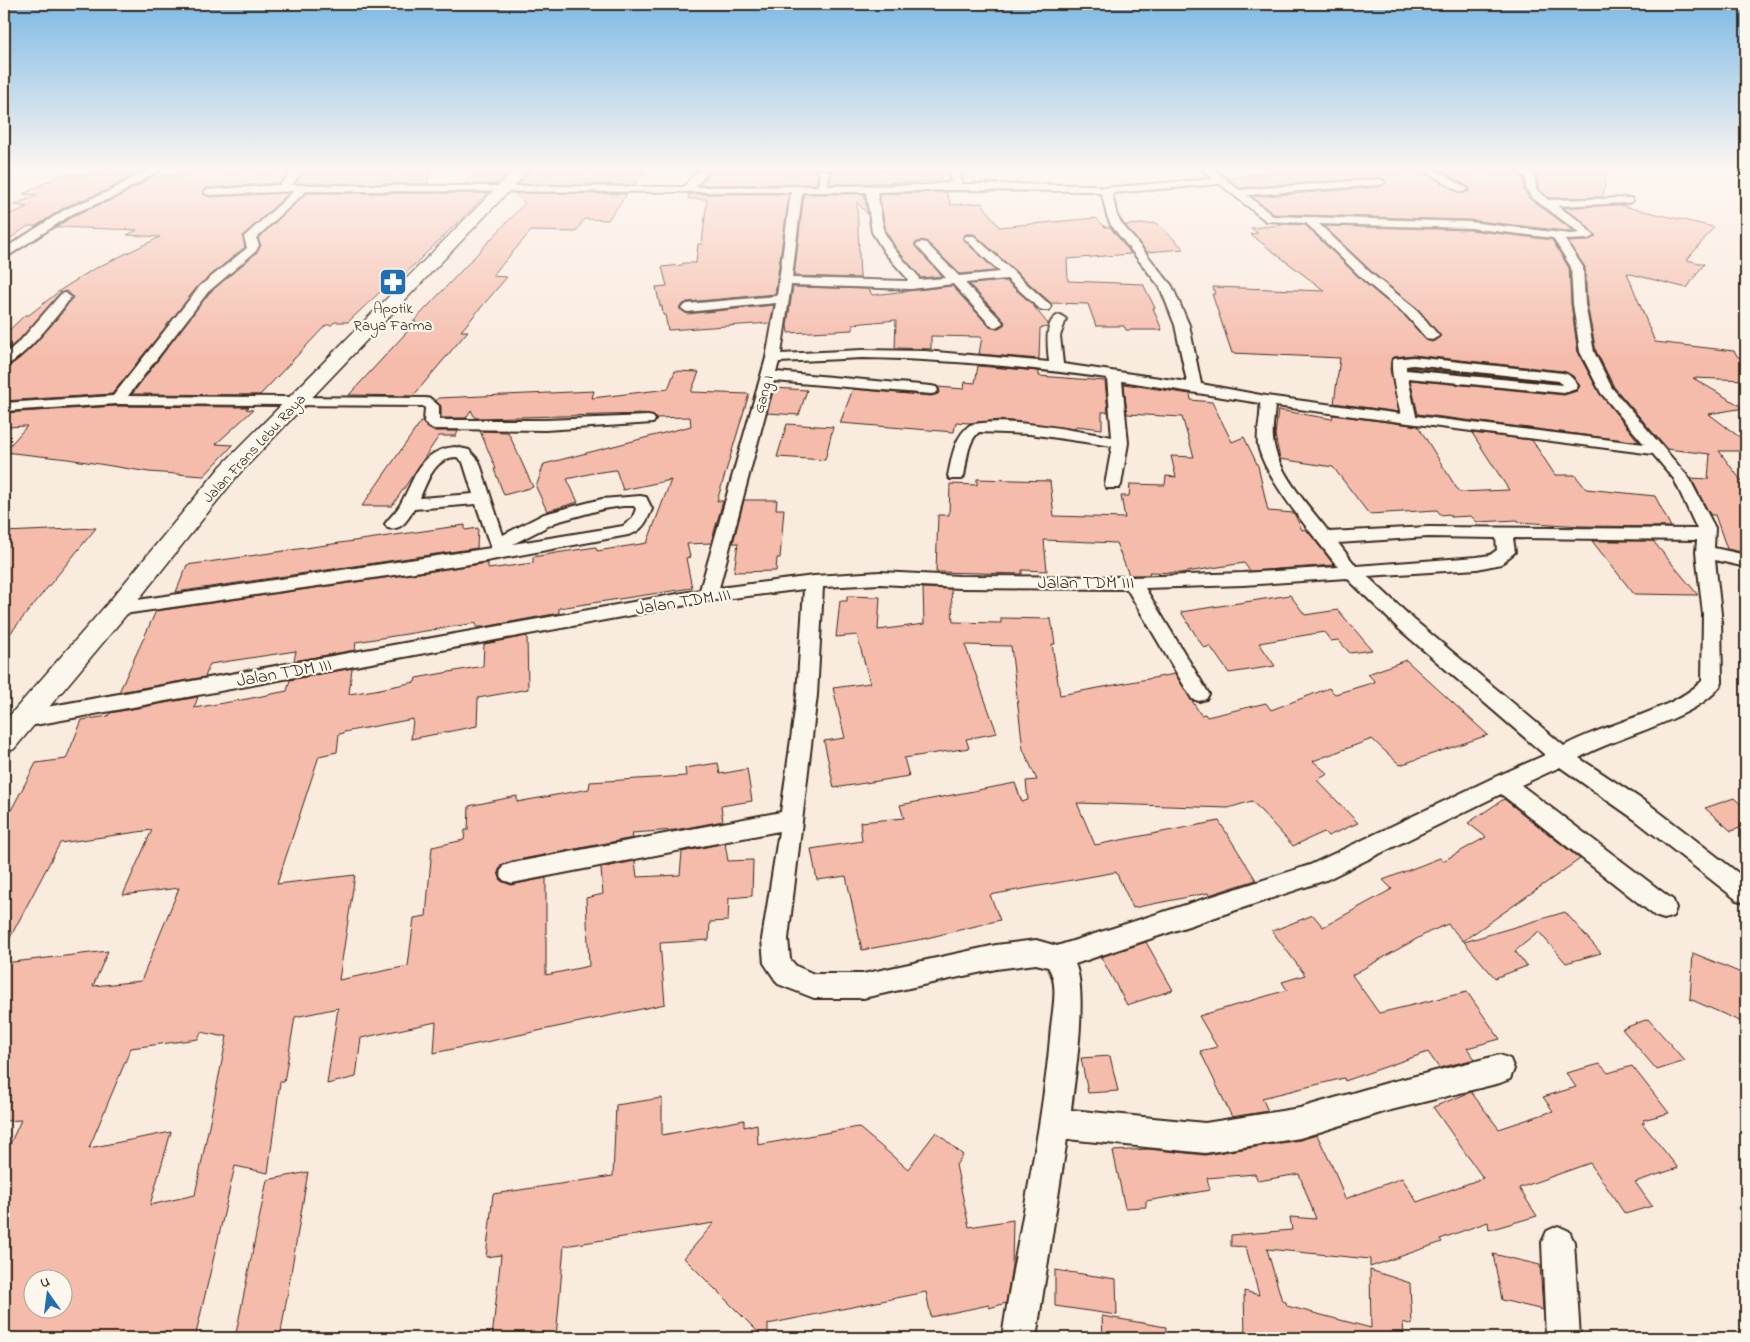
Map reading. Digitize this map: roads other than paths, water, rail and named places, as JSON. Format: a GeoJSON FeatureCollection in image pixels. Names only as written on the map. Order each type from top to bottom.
{"type":"FeatureCollection","features":[{"type":"Feature","properties":{"kind":"main road","name":"Jalan Frans Lebu Raya"},"geometry":{"type":"LineString","coordinates":[[4,742],[117,609],[229,472],[462,233]]}},
{"type":"Feature","properties":{"kind":"street"},"geometry":{"type":"LineString","coordinates":[[4,254],[38,233]]}},
{"type":"Feature","properties":{"kind":"street"},"geometry":{"type":"LineString","coordinates":[[117,400],[204,289],[252,249],[253,245],[250,237],[255,233]]}},
{"type":"Feature","properties":{"kind":"street","name":"Gang I"},"geometry":{"type":"LineString","coordinates":[[708,596],[773,358],[794,233]]}},
{"type":"Feature","properties":{"kind":"street"},"geometry":{"type":"LineString","coordinates":[[878,233],[889,251],[914,279],[911,285]]}},
{"type":"Feature","properties":{"kind":"street"},"geometry":{"type":"LineString","coordinates":[[1123,233],[1166,286],[1182,325],[1195,386]]}},
{"type":"Feature","properties":{"kind":"street"},"geometry":{"type":"LineString","coordinates":[[1322,233],[1369,278],[1412,313],[1432,336]]}},
{"type":"Feature","properties":{"kind":"street"},"geometry":{"type":"LineString","coordinates":[[1530,233],[1583,238],[1587,237],[1589,234],[1587,233]]}},
{"type":"Feature","properties":{"kind":"street"},"geometry":{"type":"LineString","coordinates":[[814,582],[807,694],[775,939],[777,964],[788,975],[814,986],[864,986],[996,957],[1036,952],[1056,958],[1317,873],[1503,783],[1562,757],[1586,743],[1669,711],[1699,696],[1712,683],[1712,614],[1706,551],[1706,528],[1681,478],[1606,390],[1587,352],[1579,304],[1577,267],[1557,236]]}},
{"type":"Feature","properties":{"kind":"street"},"geometry":{"type":"LineString","coordinates":[[970,238],[1045,307]]}},
{"type":"Feature","properties":{"kind":"street"},"geometry":{"type":"LineString","coordinates":[[922,245],[996,323]]}},
{"type":"Feature","properties":{"kind":"street"},"geometry":{"type":"LineString","coordinates":[[786,282],[911,285],[1009,275]]}},
{"type":"Feature","properties":{"kind":"street"},"geometry":{"type":"LineString","coordinates":[[4,362],[26,343],[65,297]]}},
{"type":"Feature","properties":{"kind":"street"},"geometry":{"type":"LineString","coordinates":[[687,308],[783,299]]}},
{"type":"Feature","properties":{"kind":"street"},"geometry":{"type":"LineString","coordinates":[[1057,367],[1053,336],[1060,319]]}},
{"type":"Feature","properties":{"kind":"street"},"geometry":{"type":"LineString","coordinates":[[773,358],[862,354],[925,355],[1057,367],[1195,386],[1266,400],[1409,420],[1658,450]]}},
{"type":"Feature","properties":{"kind":"street"},"geometry":{"type":"LineString","coordinates":[[1399,373],[1564,389],[1571,386],[1563,377],[1413,361],[1398,362],[1399,373],[1409,420]]}},
{"type":"Feature","properties":{"kind":"street"},"geometry":{"type":"LineString","coordinates":[[1113,485],[1120,443],[1114,375]]}},
{"type":"Feature","properties":{"kind":"street"},"geometry":{"type":"LineString","coordinates":[[768,376],[931,390]]}},
{"type":"Feature","properties":{"kind":"street"},"geometry":{"type":"LineString","coordinates":[[4,407],[117,400],[426,402],[432,406],[431,422],[434,424],[546,425],[648,420]]}},
{"type":"Feature","properties":{"kind":"street"},"geometry":{"type":"LineString","coordinates":[[1266,400],[1268,406],[1265,428],[1266,446],[1276,470],[1300,508],[1350,570],[1406,624],[1562,757],[1642,812],[1746,893]]}},
{"type":"Feature","properties":{"kind":"street"},"geometry":{"type":"LineString","coordinates":[[956,476],[966,437],[970,431],[976,428],[1016,428],[1120,443]]}},
{"type":"Feature","properties":{"kind":"street"},"geometry":{"type":"LineString","coordinates":[[394,524],[404,513],[424,472],[434,458],[452,452],[466,454],[472,461],[500,548]]}},
{"type":"Feature","properties":{"kind":"street"},"geometry":{"type":"LineString","coordinates":[[408,504],[484,498]]}},
{"type":"Feature","properties":{"kind":"street"},"geometry":{"type":"LineString","coordinates":[[117,609],[470,558],[500,548],[628,530],[639,521],[644,509],[643,504],[636,500],[581,509],[550,518],[500,548]]}},
{"type":"Feature","properties":{"kind":"street"},"geometry":{"type":"LineString","coordinates":[[1324,538],[1428,532],[1671,533],[1706,551],[1746,561]]}},
{"type":"Feature","properties":{"kind":"street","name":"Jalan TDM III"},"geometry":{"type":"LineString","coordinates":[[24,719],[708,596],[814,582],[880,578],[960,582],[1133,583],[1243,579],[1350,570],[1476,563],[1494,560],[1506,552],[1506,542],[1502,532]]}},
{"type":"Feature","properties":{"kind":"street"},"geometry":{"type":"LineString","coordinates":[[1133,583],[1199,694]]}},
{"type":"Feature","properties":{"kind":"street"},"geometry":{"type":"LineString","coordinates":[[1503,783],[1664,908]]}},
{"type":"Feature","properties":{"kind":"street"},"geometry":{"type":"LineString","coordinates":[[512,873],[792,819]]}},
{"type":"Feature","properties":{"kind":"street"},"geometry":{"type":"LineString","coordinates":[[1019,1338],[1055,1124],[1067,996],[1066,972],[1056,958]]}},
{"type":"Feature","properties":{"kind":"street"},"geometry":{"type":"LineString","coordinates":[[1055,1124],[1205,1138],[1300,1123],[1387,1097],[1500,1069]]}},
{"type":"Feature","properties":{"kind":"street"},"geometry":{"type":"LineString","coordinates":[[1558,1242],[1563,1338]]}},
{"type":"Feature","properties":{"kind":"place","name":"Apotik Raya Farma"},"geometry":{"type":"Point","coordinates":[393,282]}}]}
